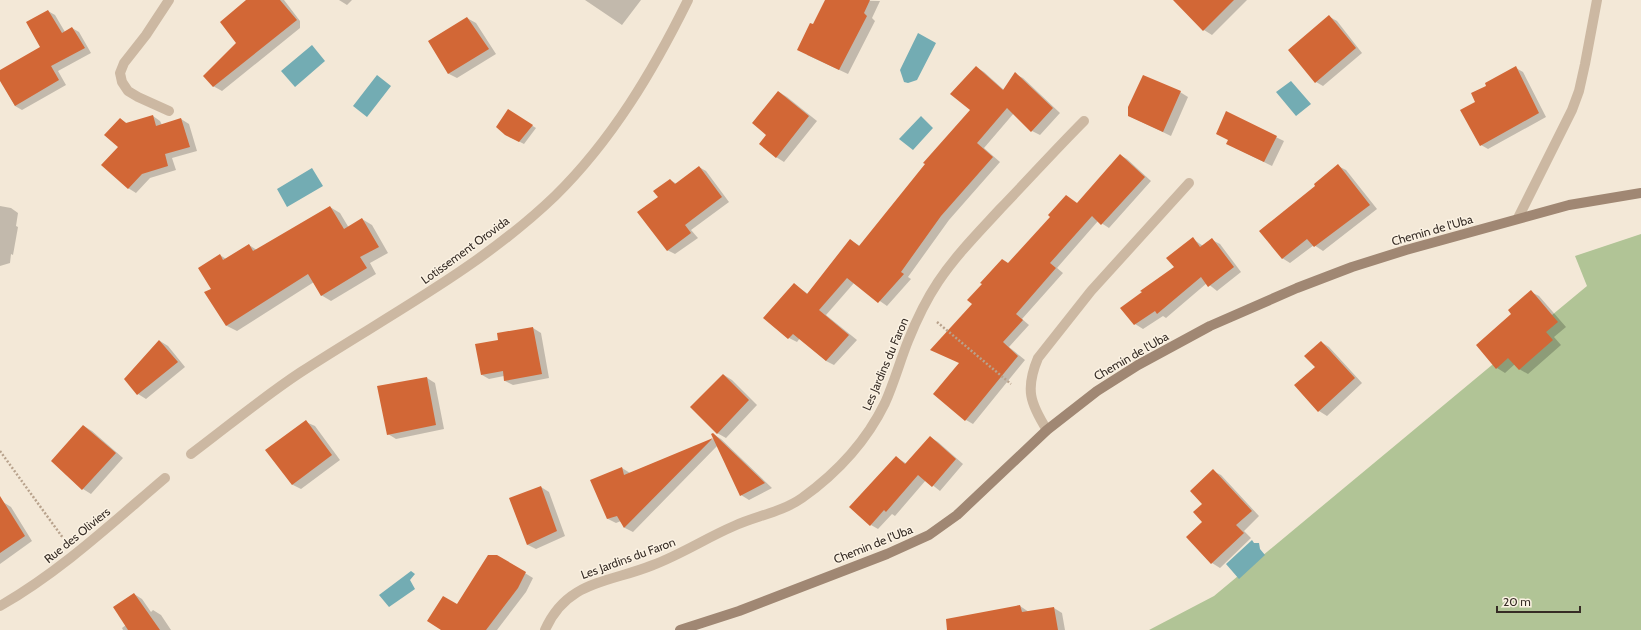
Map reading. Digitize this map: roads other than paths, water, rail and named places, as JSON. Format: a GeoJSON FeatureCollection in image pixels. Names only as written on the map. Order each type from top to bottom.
{"type":"FeatureCollection","features":[{"type":"Feature","properties":{"kind":"street"},"geometry":{"type":"LineString","coordinates":[[169,0],[146,35],[124,63],[120,73],[122,82],[128,91],[169,111]]}},
{"type":"Feature","properties":{"kind":"street","name":"Lotissement Orovida"},"geometry":{"type":"LineString","coordinates":[[191,454],[300,373],[418,300],[475,261],[515,231],[555,195],[586,162],[614,127],[666,45],[688,0]]}},
{"type":"Feature","properties":{"kind":"street"},"geometry":{"type":"LineString","coordinates":[[1518,218],[1572,110],[1579,91],[1597,0]]}},
{"type":"Feature","properties":{"kind":"street","name":"Les Jardins du Faron"},"geometry":{"type":"LineString","coordinates":[[545,630],[554,613],[561,604],[579,591],[603,580],[663,561],[733,526],[788,506],[826,480],[856,450],[874,423],[885,403],[908,340],[922,310],[938,283],[964,248],[1084,121]]}},
{"type":"Feature","properties":{"kind":"street"},"geometry":{"type":"LineString","coordinates":[[1047,430],[1032,404],[1030,388],[1033,370],[1038,358],[1091,291],[1189,183]]}},
{"type":"Feature","properties":{"kind":"street","name":"Chemin de l'Uba"},"geometry":{"type":"LineString","coordinates":[[680,630],[738,611],[887,554],[929,535],[948,523],[976,499],[1047,430],[1097,391],[1138,365],[1210,326],[1268,300],[1352,267],[1406,250],[1569,205],[1641,193]]}},
{"type":"Feature","properties":{"kind":"street","name":"Rue des Oliviers"},"geometry":{"type":"LineString","coordinates":[[0,606],[40,581],[75,555],[165,478]]}},
{"type":"Feature","properties":{"kind":"water"},"geometry":{"type":"Polygon","coordinates":[[[918,33],[936,43],[917,80],[908,83],[904,82],[900,70],[918,33]]]}},
{"type":"Feature","properties":{"kind":"water"},"geometry":{"type":"Polygon","coordinates":[[[312,45],[325,61],[295,87],[281,71],[312,45]]]}},
{"type":"Feature","properties":{"kind":"water"},"geometry":{"type":"Polygon","coordinates":[[[377,75],[391,86],[367,117],[353,106],[377,75]]]}},
{"type":"Feature","properties":{"kind":"water"},"geometry":{"type":"Polygon","coordinates":[[[1291,81],[1311,104],[1296,116],[1276,92],[1291,81]]]}},
{"type":"Feature","properties":{"kind":"water"},"geometry":{"type":"Polygon","coordinates":[[[921,116],[933,128],[913,150],[899,139],[921,116]]]}},
{"type":"Feature","properties":{"kind":"water"},"geometry":{"type":"Polygon","coordinates":[[[312,168],[323,186],[287,207],[277,189],[312,168]]]}},
{"type":"Feature","properties":{"kind":"water"},"geometry":{"type":"Polygon","coordinates":[[[1252,540],[1254,543],[1259,543],[1260,549],[1265,555],[1239,579],[1226,564],[1252,540]]]}},
{"type":"Feature","properties":{"kind":"water"},"geometry":{"type":"Polygon","coordinates":[[[411,571],[415,574],[410,580],[415,589],[389,607],[379,595],[411,571]]]}}]}
